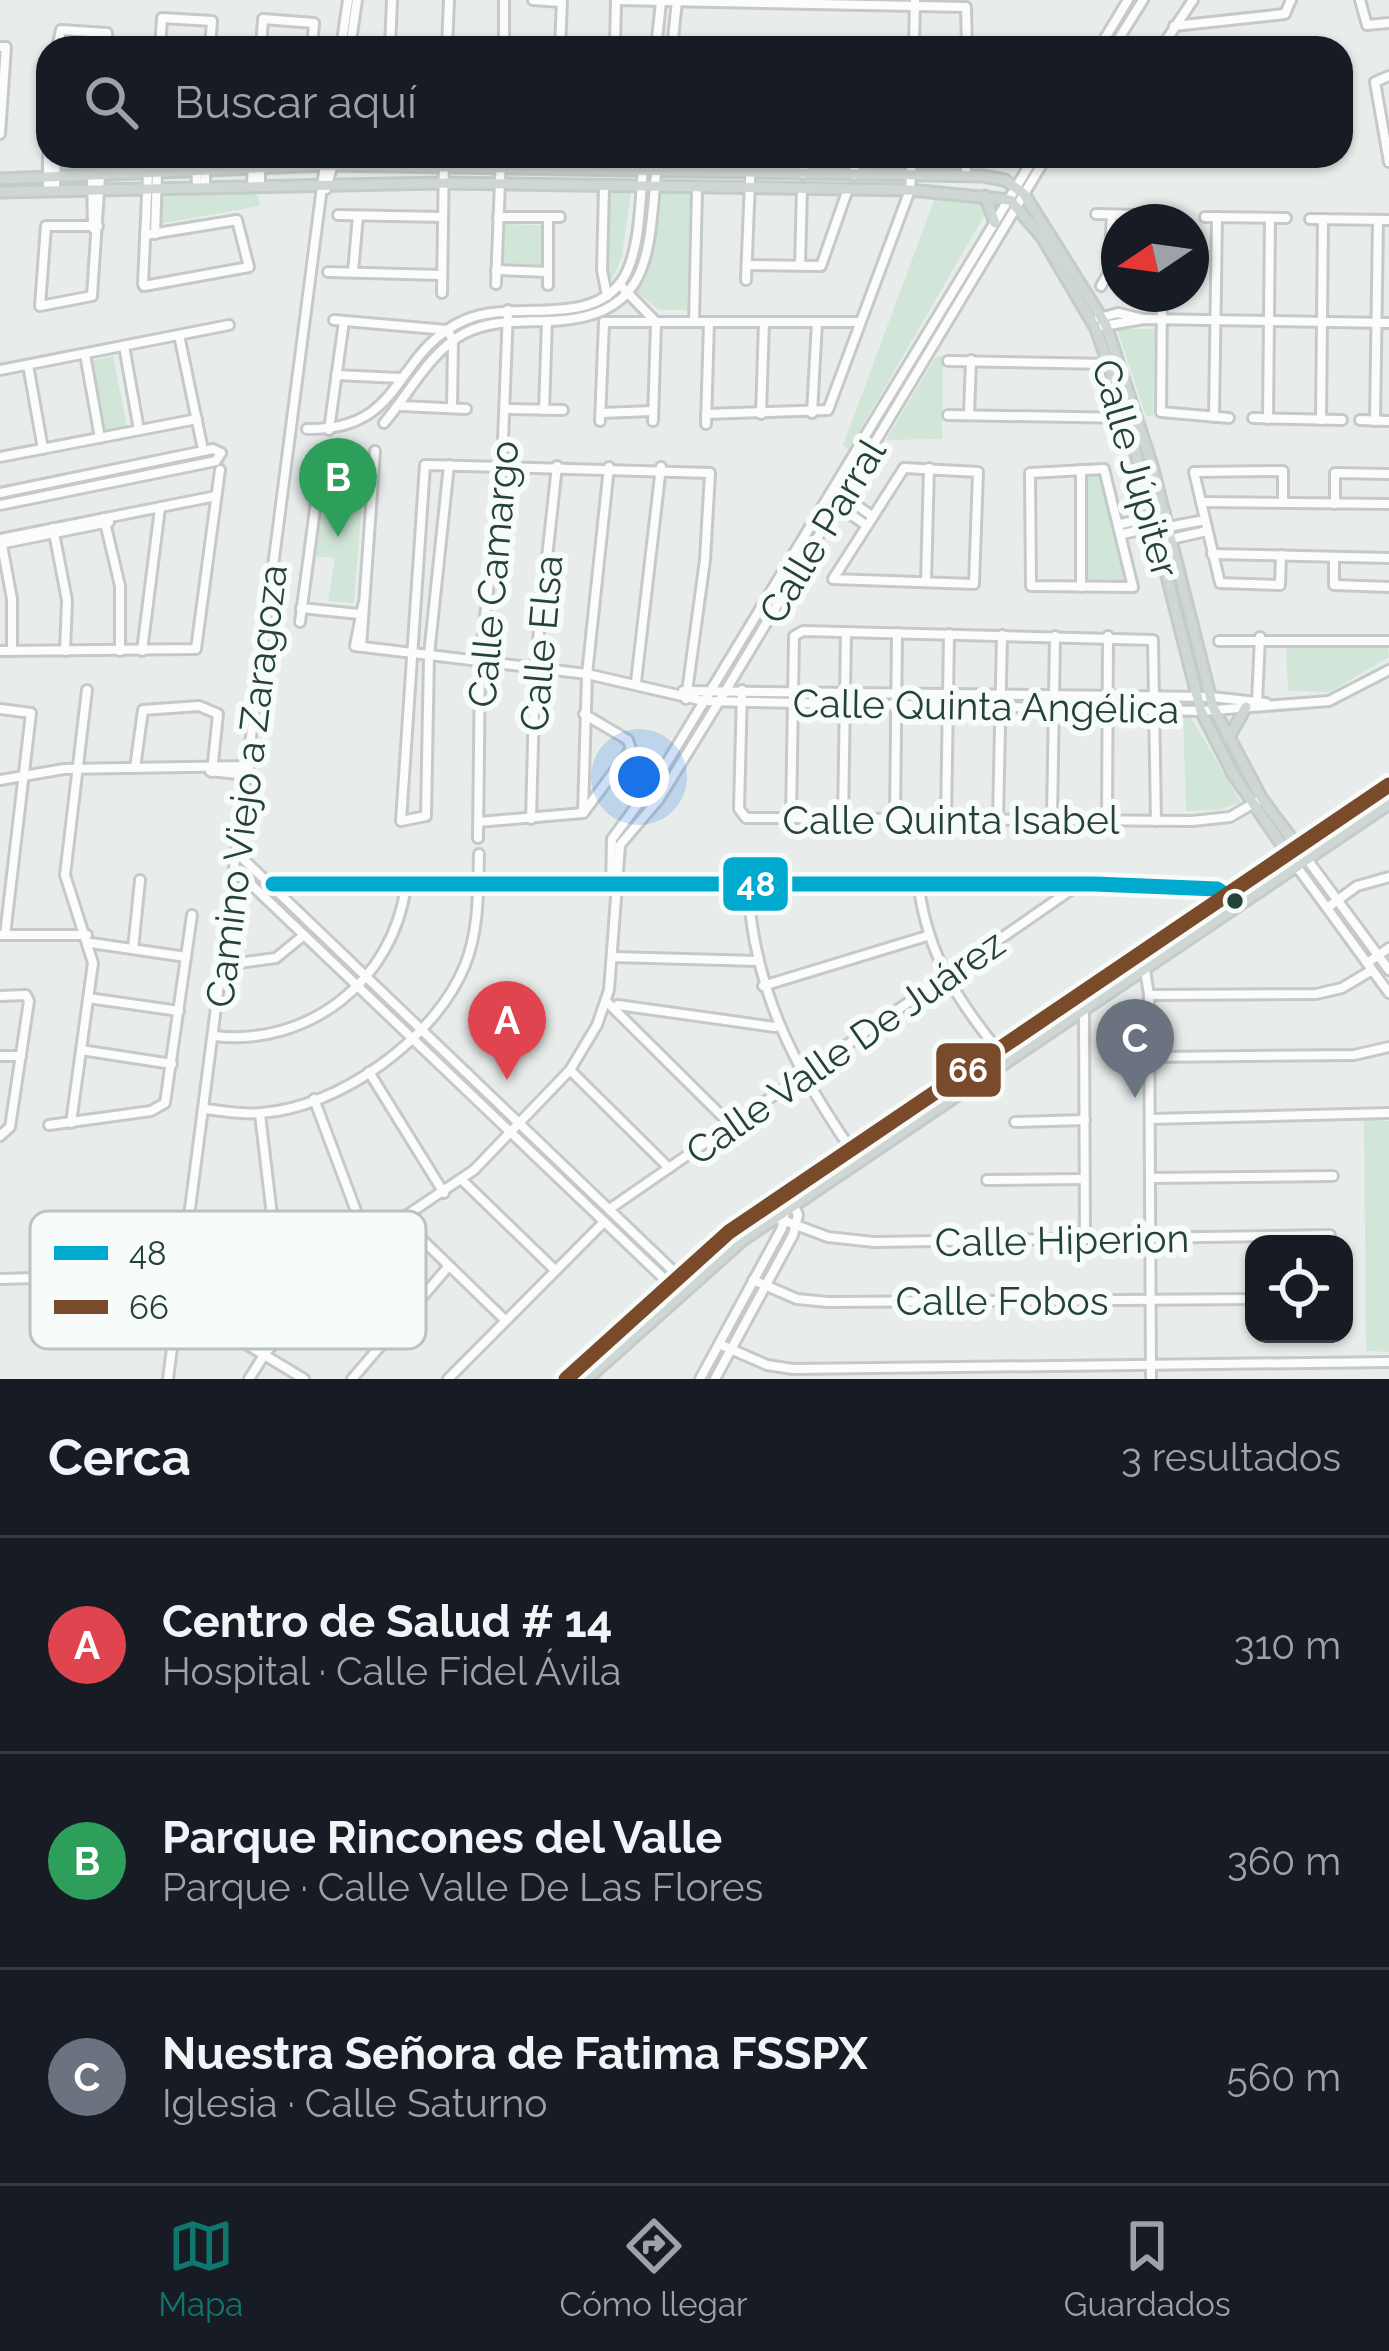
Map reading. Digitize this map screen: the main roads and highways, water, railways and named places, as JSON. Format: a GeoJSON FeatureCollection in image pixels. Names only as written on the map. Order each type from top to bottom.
{"type":"FeatureCollection","features":[{"type":"Feature","properties":{"kind":"main road"},"geometry":{"type":"LineString","coordinates":[[0,180],[283,168]]}},
{"type":"Feature","properties":{"kind":"main road"},"geometry":{"type":"LineString","coordinates":[[606,168],[993,177],[1017,196]]}},
{"type":"Feature","properties":{"kind":"main road"},"geometry":{"type":"LineString","coordinates":[[0,192],[443,183],[1017,196]]}},
{"type":"Feature","properties":{"kind":"main road"},"geometry":{"type":"LineString","coordinates":[[985,196],[995,223]]}},
{"type":"Feature","properties":{"kind":"main road","name":"Calle Júpiter"},"geometry":{"type":"LineString","coordinates":[[1017,196],[1099,323],[1167,526],[1212,702],[1276,839],[1292,850]]}},
{"type":"Feature","properties":{"kind":"main road","name":"Calle Júpiter"},"geometry":{"type":"LineString","coordinates":[[1133,418],[1152,522],[1199,705],[1257,801],[1282,826],[1302,863]]}},
{"type":"Feature","properties":{"kind":"main road"},"geometry":{"type":"LineString","coordinates":[[1228,739],[1233,723],[1253,705]]}},
{"type":"Feature","properties":{"kind":"main road"},"geometry":{"type":"LineString","coordinates":[[566,1379],[679,1274],[775,1199],[1389,785]]}},
{"type":"Feature","properties":{"kind":"main road"},"geometry":{"type":"LineString","coordinates":[[587,1379],[684,1290],[785,1213],[1389,804]]}},
{"type":"Feature","properties":{"kind":"main road"},"geometry":{"type":"LineString","coordinates":[[1282,826],[1296,835],[1317,833]]}},
{"type":"Feature","properties":{"kind":"main road"},"geometry":{"type":"LineString","coordinates":[[1265,868],[1276,839]]}},
{"type":"Feature","properties":{"kind":"place","name":"Parque Rincones del Valle"},"geometry":{"type":"Point","coordinates":[338,537]}},
{"type":"Feature","properties":{"kind":"place","name":"Centro de Salud # 14"},"geometry":{"type":"Point","coordinates":[507,1080]}},
{"type":"Feature","properties":{"kind":"place","name":"Nuestra Señora de Fatima FSSPX"},"geometry":{"type":"Point","coordinates":[1135,1098]}}]}
